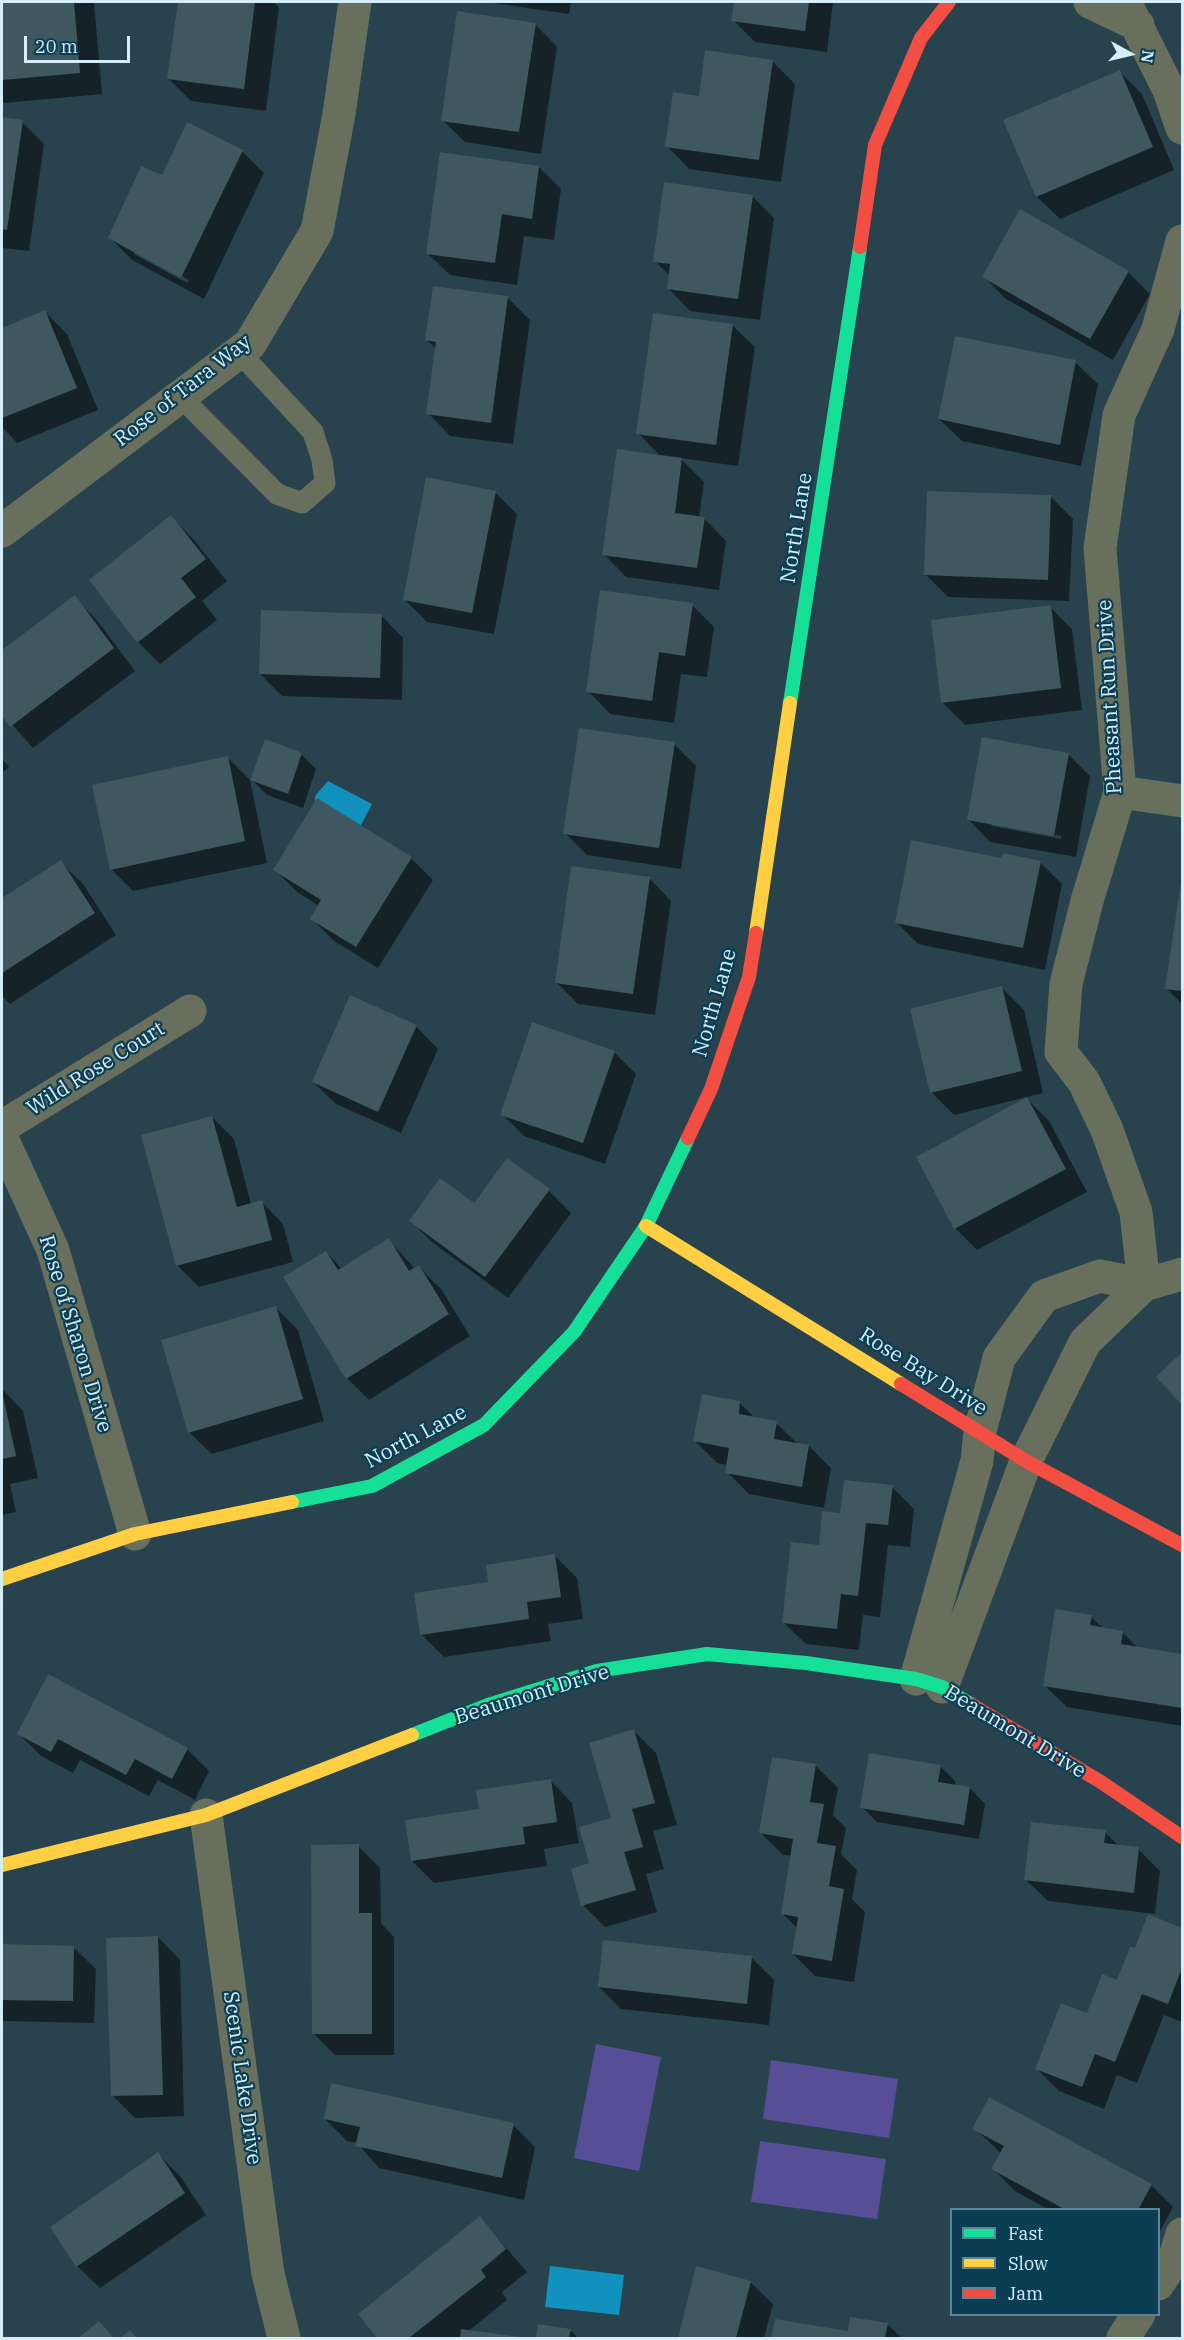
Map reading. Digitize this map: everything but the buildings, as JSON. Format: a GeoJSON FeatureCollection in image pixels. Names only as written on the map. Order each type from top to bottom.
{"type":"FeatureCollection","features":[{"type":"Feature","properties":{"kind":"street","name":"Rose of Tara Way"},"geometry":{"type":"LineString","coordinates":[[2,531],[84,466],[181,397],[250,344],[317,231],[339,114],[354,2]]}},
{"type":"Feature","properties":{"kind":"street","name":"North Lane"},"geometry":{"type":"LineString","coordinates":[[2,1579],[135,1534],[372,1486],[484,1425],[574,1332],[646,1226],[711,1089],[749,977],[875,145],[921,38],[949,2]]}},
{"type":"Feature","properties":{"kind":"street"},"geometry":{"type":"LineString","coordinates":[[1090,2],[1132,13],[1169,90],[1182,128]]}},
{"type":"Feature","properties":{"kind":"street","name":"Pheasant Run Drive"},"geometry":{"type":"LineString","coordinates":[[1144,1285],[1136,1212],[1107,1130],[1084,1082],[1061,1052],[1066,984],[1087,901],[1120,792],[1100,548],[1119,415],[1158,329],[1182,241]]}},
{"type":"Feature","properties":{"kind":"street"},"geometry":{"type":"LineString","coordinates":[[1120,792],[1182,801]]}},
{"type":"Feature","properties":{"kind":"street","name":"Wild Rose Court"},"geometry":{"type":"LineString","coordinates":[[2,1127],[190,1011]]}},
{"type":"Feature","properties":{"kind":"street","name":"Rose of Sharon Drive"},"geometry":{"type":"LineString","coordinates":[[2,1138],[52,1250],[135,1534]]}},
{"type":"Feature","properties":{"kind":"street","name":"Rose Bay Drive"},"geometry":{"type":"LineString","coordinates":[[646,1226],[1026,1461],[1182,1545]]}},
{"type":"Feature","properties":{"kind":"street"},"geometry":{"type":"LineString","coordinates":[[929,1683],[977,1461],[980,1431],[999,1358],[1044,1296],[1100,1276],[1144,1285],[1182,1274]]}},
{"type":"Feature","properties":{"kind":"street"},"geometry":{"type":"LineString","coordinates":[[929,1683],[1026,1461],[1085,1342],[1144,1285]]}},
{"type":"Feature","properties":{"kind":"street","name":"Beaumont Drive"},"geometry":{"type":"LineString","coordinates":[[2,1865],[206,1815],[488,1705],[597,1671],[707,1654],[806,1663],[929,1683],[1101,1782],[1182,1837]]}},
{"type":"Feature","properties":{"kind":"street","name":"Scenic Lake Drive"},"geometry":{"type":"LineString","coordinates":[[206,1815],[268,2274],[284,2338]]}},
{"type":"Feature","properties":{"kind":"street"},"geometry":{"type":"LineString","coordinates":[[1160,2281],[1174,2260],[1182,2234]]}},
{"type":"Feature","properties":{"kind":"street"},"geometry":{"type":"LineString","coordinates":[[1123,2338],[1137,2316]]}},
{"type":"Feature","properties":{"kind":"lane"},"geometry":{"type":"LineString","coordinates":[[181,397],[277,494],[302,503],[325,483],[322,460],[313,432],[239,352]]}},
{"type":"Feature","properties":{"kind":"shaded area"},"geometry":{"type":"Polygon","coordinates":[[[596,2044],[661,2057],[639,2171],[574,2158],[596,2044]]]}},
{"type":"Feature","properties":{"kind":"shaded area"},"geometry":{"type":"Polygon","coordinates":[[[771,2060],[898,2079],[889,2138],[763,2119],[771,2060]]]}},
{"type":"Feature","properties":{"kind":"shaded area"},"geometry":{"type":"Polygon","coordinates":[[[760,2141],[886,2159],[877,2219],[751,2202],[760,2141]]]}},
{"type":"Feature","properties":{"kind":"water"},"geometry":{"type":"Polygon","coordinates":[[[328,781],[372,804],[360,827],[315,801],[315,796],[328,781]]]}},
{"type":"Feature","properties":{"kind":"water"},"geometry":{"type":"Polygon","coordinates":[[[550,2266],[624,2275],[619,2315],[545,2307],[550,2266]]]}},
{"type":"Feature","properties":{"kind":"traffic: fast"},"geometry":{"type":"LineString","coordinates":[[790,703],[860,247]]}},
{"type":"Feature","properties":{"kind":"traffic: fast"},"geometry":{"type":"LineString","coordinates":[[292,1502],[372,1486],[484,1425],[574,1332],[646,1226],[688,1138]]}},
{"type":"Feature","properties":{"kind":"traffic: fast"},"geometry":{"type":"LineString","coordinates":[[412,1735],[488,1705],[597,1671],[707,1654],[806,1663],[916,1679],[942,1687],[972,1705]]}},
{"type":"Feature","properties":{"kind":"traffic: slow"},"geometry":{"type":"LineString","coordinates":[[756,933],[790,703]]}},
{"type":"Feature","properties":{"kind":"traffic: slow"},"geometry":{"type":"LineString","coordinates":[[646,1226],[901,1384]]}},
{"type":"Feature","properties":{"kind":"traffic: slow"},"geometry":{"type":"LineString","coordinates":[[2,1579],[135,1534],[292,1502]]}},
{"type":"Feature","properties":{"kind":"traffic: slow"},"geometry":{"type":"LineString","coordinates":[[2,1865],[206,1815],[412,1735]]}},
{"type":"Feature","properties":{"kind":"traffic: jam"},"geometry":{"type":"LineString","coordinates":[[860,247],[875,145],[921,38],[949,2]]}},
{"type":"Feature","properties":{"kind":"traffic: jam"},"geometry":{"type":"LineString","coordinates":[[688,1138],[711,1089],[749,977],[756,933]]}},
{"type":"Feature","properties":{"kind":"traffic: jam"},"geometry":{"type":"LineString","coordinates":[[901,1384],[1026,1461],[1182,1545]]}},
{"type":"Feature","properties":{"kind":"traffic: jam"},"geometry":{"type":"LineString","coordinates":[[972,1705],[1101,1782],[1182,1837]]}}]}
